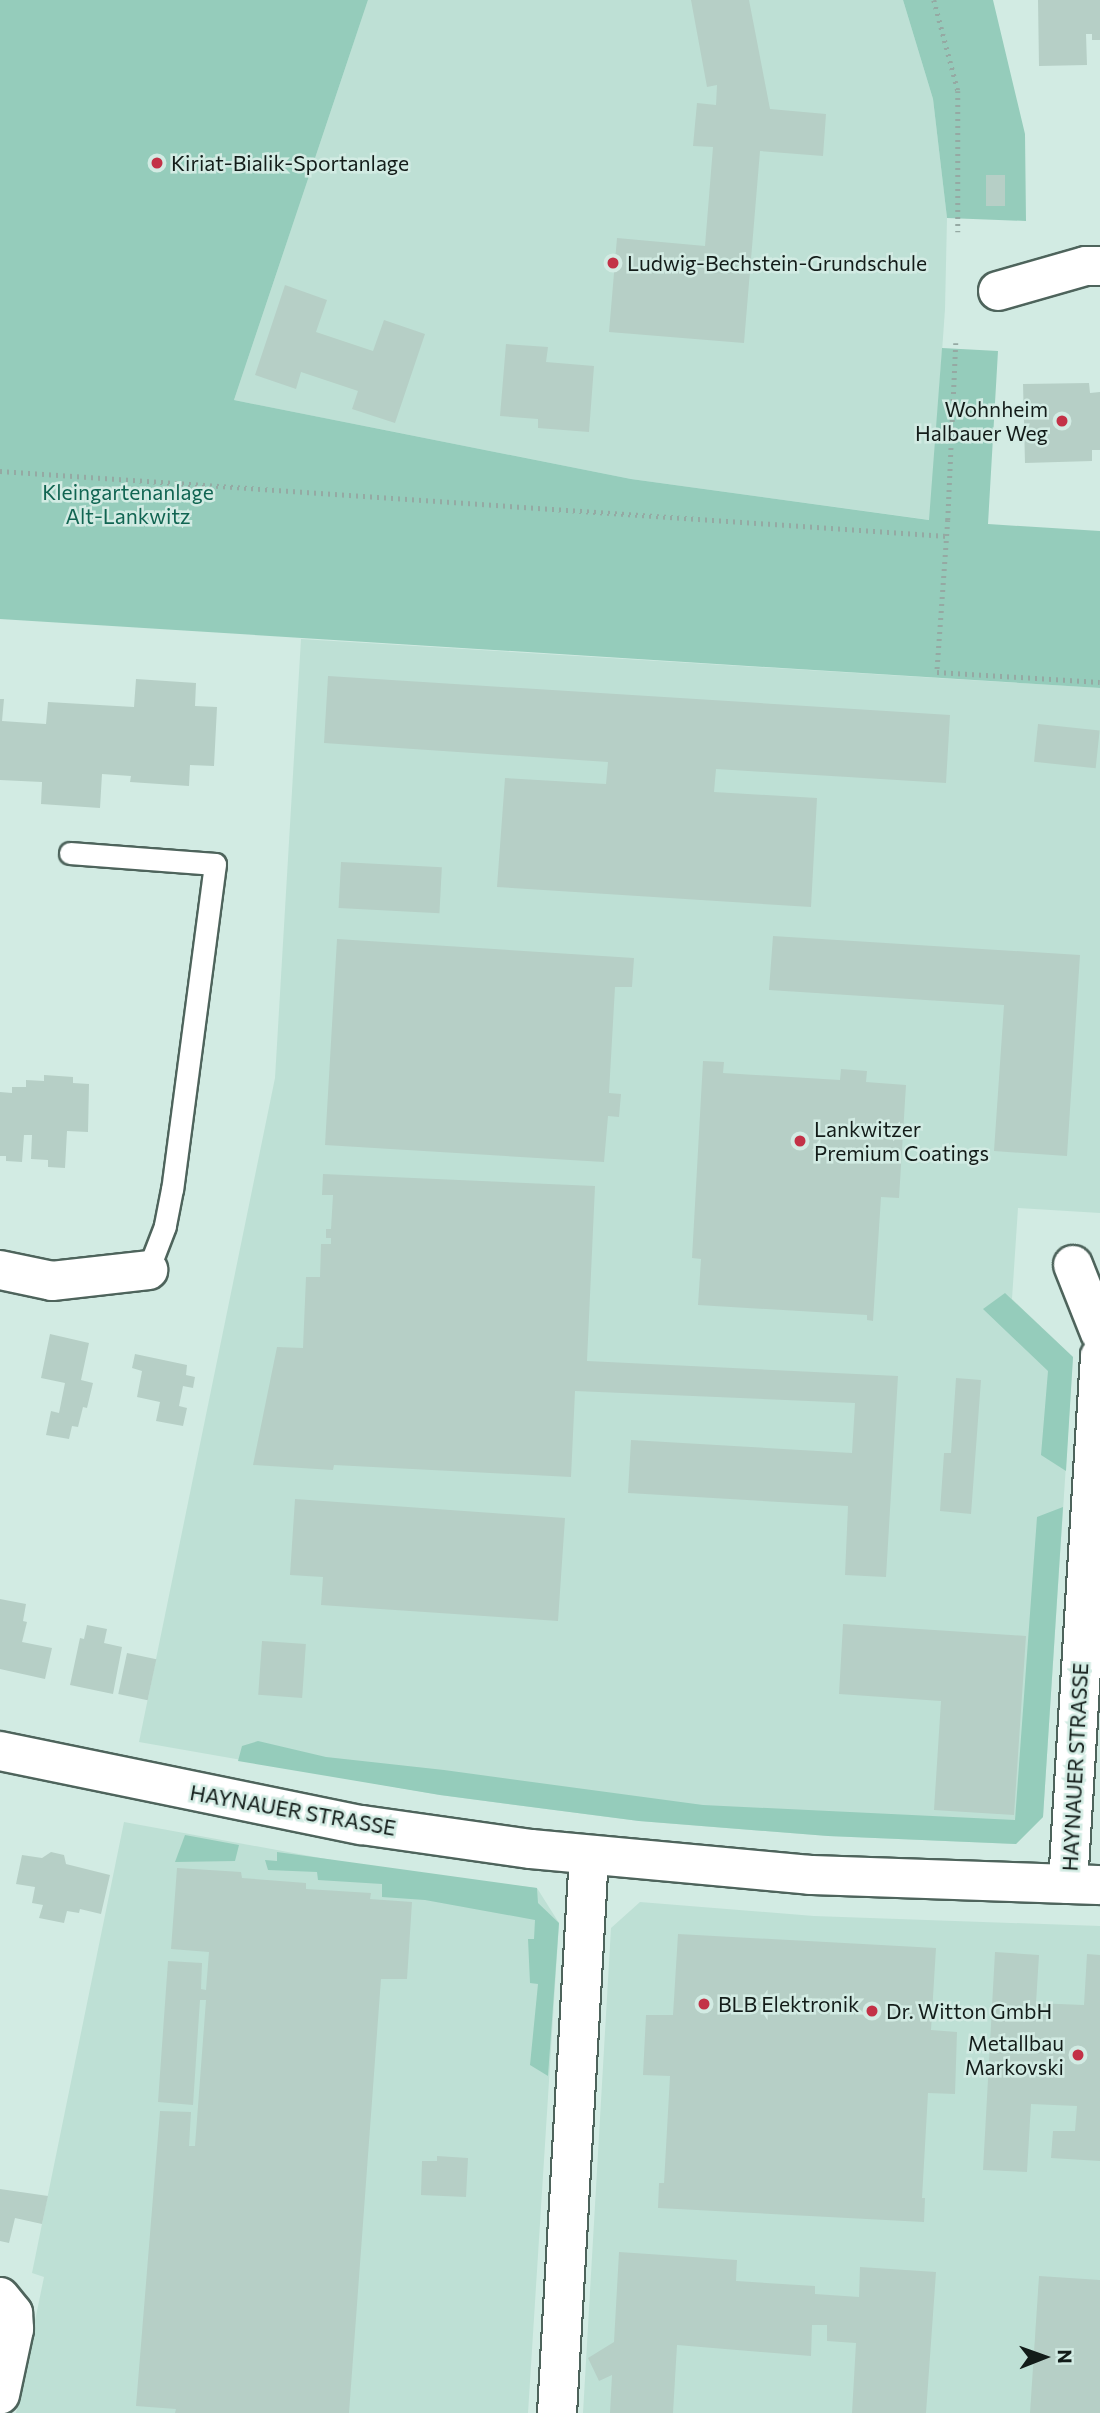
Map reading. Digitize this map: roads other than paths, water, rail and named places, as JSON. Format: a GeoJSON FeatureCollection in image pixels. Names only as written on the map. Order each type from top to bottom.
{"type":"FeatureCollection","features":[{"type":"Feature","properties":{"kind":"street"},"geometry":{"type":"LineString","coordinates":[[998,291],[1086,266],[1100,266]]}},
{"type":"Feature","properties":{"kind":"street"},"geometry":{"type":"LineString","coordinates":[[1073,1265],[1100,1333]]}},
{"type":"Feature","properties":{"kind":"street"},"geometry":{"type":"LineString","coordinates":[[0,1270],[52,1281],[148,1270]]}},
{"type":"Feature","properties":{"kind":"street","name":"HAYNAUER STRASSE"},"geometry":{"type":"LineString","coordinates":[[0,1751],[362,1825],[589,1855],[810,1875],[1084,1885],[1100,1356]]}},
{"type":"Feature","properties":{"kind":"street"},"geometry":{"type":"LineString","coordinates":[[556,2413],[589,1855]]}},
{"type":"Feature","properties":{"kind":"street"},"geometry":{"type":"LineString","coordinates":[[0,2297],[13,2313],[14,2329],[0,2395]]}},
{"type":"Feature","properties":{"kind":"lane"},"geometry":{"type":"LineString","coordinates":[[70,853],[215,864],[172,1189],[164,1226],[148,1270]]}},
{"type":"Feature","properties":{"kind":"place","name":"Kiriat-Bialik-Sportanlage"},"geometry":{"type":"Point","coordinates":[157,163]}},
{"type":"Feature","properties":{"kind":"place","name":"Ludwig-Bechstein-Grundschule"},"geometry":{"type":"Point","coordinates":[613,263]}},
{"type":"Feature","properties":{"kind":"place","name":"Wohnheim Halbauer Weg"},"geometry":{"type":"Point","coordinates":[1062,421]}},
{"type":"Feature","properties":{"kind":"place","name":"Lankwitzer Premium Coatings"},"geometry":{"type":"Point","coordinates":[800,1141]}},
{"type":"Feature","properties":{"kind":"place","name":"BLB Elektronik"},"geometry":{"type":"Point","coordinates":[704,2004]}},
{"type":"Feature","properties":{"kind":"place","name":"Dr. Witton GmbH"},"geometry":{"type":"Point","coordinates":[872,2011]}},
{"type":"Feature","properties":{"kind":"place","name":"Metallbau Markovski"},"geometry":{"type":"Point","coordinates":[1078,2055]}},
{"type":"Feature","properties":{"kind":"park label","name":"Kleingartenanlage Alt-Lankwitz"},"geometry":{"type":"Point","coordinates":[128,504]}}]}
